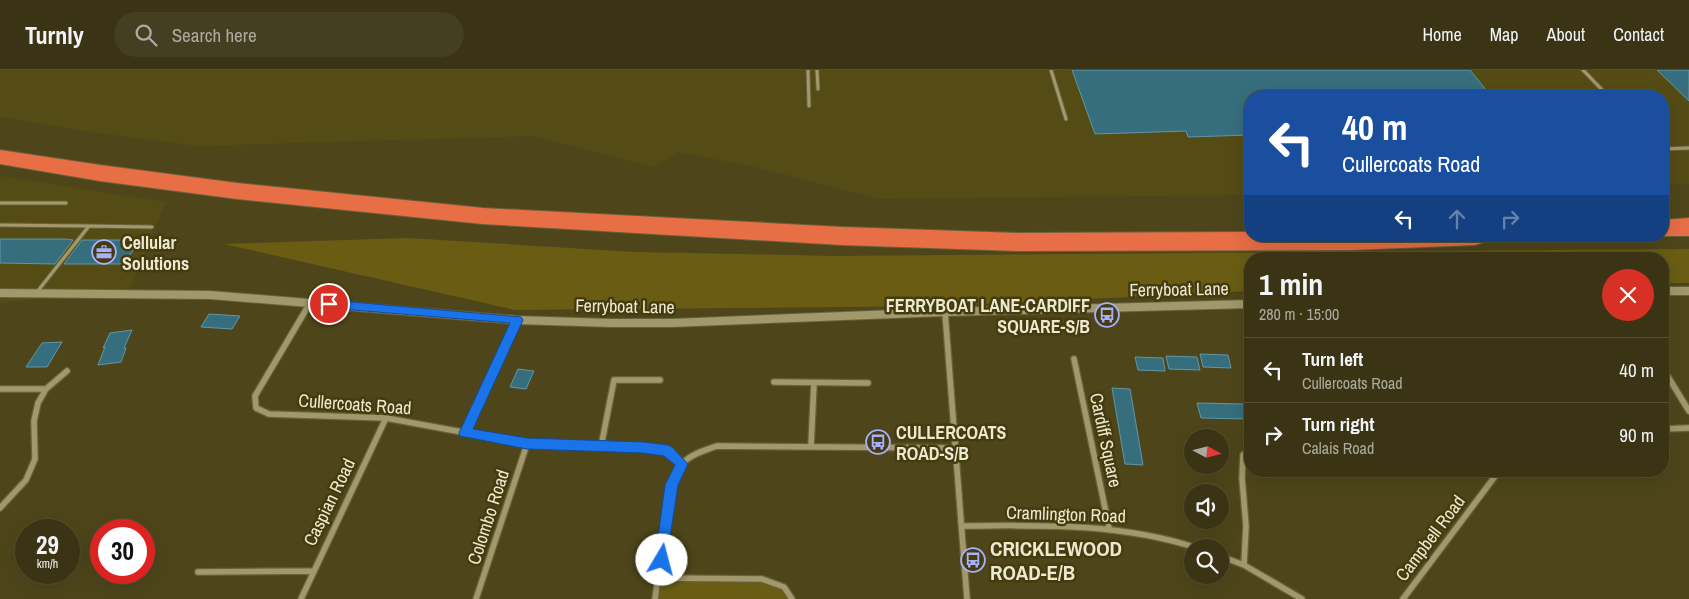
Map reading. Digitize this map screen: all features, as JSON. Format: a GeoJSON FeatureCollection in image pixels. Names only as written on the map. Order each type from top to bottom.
{"type":"FeatureCollection","features":[{"type":"Feature","properties":{"kind":"highway"},"geometry":{"type":"LineString","coordinates":[[0,141],[115,158],[301,181],[486,198],[700,213],[1022,226],[1244,224]]}},
{"type":"Feature","properties":{"kind":"highway"},"geometry":{"type":"LineString","coordinates":[[0,157],[100,173],[237,191],[483,216],[842,236],[1018,242],[1244,241]]}},
{"type":"Feature","properties":{"kind":"highway"},"geometry":{"type":"LineString","coordinates":[[1669,210],[1689,209]]}},
{"type":"Feature","properties":{"kind":"highway"},"geometry":{"type":"LineString","coordinates":[[1669,228],[1689,227]]}},
{"type":"Feature","properties":{"kind":"street"},"geometry":{"type":"LineString","coordinates":[[1669,291],[1689,290]]}},
{"type":"Feature","properties":{"kind":"street","name":"Ferryboat Lane"},"geometry":{"type":"LineString","coordinates":[[0,293],[108,292],[210,295],[517,320],[672,323],[945,312],[1244,304]]}},
{"type":"Feature","properties":{"kind":"street","name":"Cullercoats Road"},"geometry":{"type":"LineString","coordinates":[[310,303],[255,396],[256,408],[269,414],[386,418],[527,444],[643,447],[668,451],[682,464]]}},
{"type":"Feature","properties":{"kind":"street"},"geometry":{"type":"LineString","coordinates":[[945,312],[967,599]]}},
{"type":"Feature","properties":{"kind":"street"},"geometry":{"type":"LineString","coordinates":[[465,433],[517,320]]}},
{"type":"Feature","properties":{"kind":"street","name":"Cardiff Square"},"geometry":{"type":"LineString","coordinates":[[1074,359],[1109,526]]}},
{"type":"Feature","properties":{"kind":"street"},"geometry":{"type":"LineString","coordinates":[[0,508],[26,480],[35,459],[34,421],[38,403],[46,389],[67,371]]}},
{"type":"Feature","properties":{"kind":"street"},"geometry":{"type":"LineString","coordinates":[[1669,379],[1689,412]]}},
{"type":"Feature","properties":{"kind":"street"},"geometry":{"type":"LineString","coordinates":[[601,447],[614,380],[660,380]]}},
{"type":"Feature","properties":{"kind":"street"},"geometry":{"type":"LineString","coordinates":[[774,382],[868,383]]}},
{"type":"Feature","properties":{"kind":"street"},"geometry":{"type":"LineString","coordinates":[[811,446],[814,383]]}},
{"type":"Feature","properties":{"kind":"street"},"geometry":{"type":"LineString","coordinates":[[0,389],[46,389]]}},
{"type":"Feature","properties":{"kind":"street","name":"Caspian Road"},"geometry":{"type":"LineString","coordinates":[[301,599],[386,418]]}},
{"type":"Feature","properties":{"kind":"street"},"geometry":{"type":"LineString","coordinates":[[1669,428],[1689,428]]}},
{"type":"Feature","properties":{"kind":"street","name":"Colombo Road"},"geometry":{"type":"LineString","coordinates":[[476,599],[527,444]]}},
{"type":"Feature","properties":{"kind":"street"},"geometry":{"type":"LineString","coordinates":[[655,599],[672,485],[682,464],[700,452],[718,446],[956,448]]}},
{"type":"Feature","properties":{"kind":"street"},"geometry":{"type":"LineString","coordinates":[[1244,454],[1242,478],[1246,526],[1244,565]]}},
{"type":"Feature","properties":{"kind":"street","name":"Campbell Road"},"geometry":{"type":"LineString","coordinates":[[1403,599],[1494,477]]}},
{"type":"Feature","properties":{"kind":"street","name":"Cramlington Road"},"geometry":{"type":"LineString","coordinates":[[962,526],[1109,526],[1175,539],[1184,543]]}},
{"type":"Feature","properties":{"kind":"street"},"geometry":{"type":"LineString","coordinates":[[1229,559],[1244,565],[1302,599]]}},
{"type":"Feature","properties":{"kind":"street"},"geometry":{"type":"LineString","coordinates":[[198,572],[313,571]]}},
{"type":"Feature","properties":{"kind":"street"},"geometry":{"type":"LineString","coordinates":[[659,578],[762,579],[784,586],[792,599]]}},
{"type":"Feature","properties":{"kind":"lane"},"geometry":{"type":"LineString","coordinates":[[808,70],[809,106]]}},
{"type":"Feature","properties":{"kind":"lane"},"geometry":{"type":"LineString","coordinates":[[817,70],[818,89]]}},
{"type":"Feature","properties":{"kind":"lane"},"geometry":{"type":"LineString","coordinates":[[1051,70],[1066,119]]}},
{"type":"Feature","properties":{"kind":"lane"},"geometry":{"type":"LineString","coordinates":[[1583,70],[1602,90]]}},
{"type":"Feature","properties":{"kind":"lane"},"geometry":{"type":"LineString","coordinates":[[1669,149],[1689,148]]}},
{"type":"Feature","properties":{"kind":"lane"},"geometry":{"type":"LineString","coordinates":[[0,203],[66,203]]}},
{"type":"Feature","properties":{"kind":"lane"},"geometry":{"type":"LineString","coordinates":[[0,225],[152,227]]}},
{"type":"Feature","properties":{"kind":"lane"},"geometry":{"type":"LineString","coordinates":[[36,294],[89,226]]}},
{"type":"Feature","properties":{"kind":"shaded area"},"geometry":{"type":"Polygon","coordinates":[[[0,70],[1689,70],[1689,184],[1669,184],[1669,90],[1244,90],[1244,195],[879,199],[759,168],[678,152],[653,167],[533,136],[198,146],[90,132],[0,117],[0,70]]]}},
{"type":"Feature","properties":{"kind":"shaded area"},"geometry":{"type":"Polygon","coordinates":[[[0,176],[166,202],[130,288],[0,303],[0,176]]]}},
{"type":"Feature","properties":{"kind":"shaded area"},"geometry":{"type":"Polygon","coordinates":[[[408,238],[634,252],[833,256],[1244,253],[1244,291],[943,306],[515,310],[224,244],[408,238]]]}},
{"type":"Feature","properties":{"kind":"shaded area"},"geometry":{"type":"Polygon","coordinates":[[[1689,249],[1689,283],[1669,283],[1669,252],[1322,252],[1689,249]]]}},
{"type":"Feature","properties":{"kind":"shaded area"},"geometry":{"type":"Polygon","coordinates":[[[659,578],[762,579],[784,587],[792,599],[655,599],[659,578]]]}},
{"type":"Feature","properties":{"kind":"building"},"geometry":{"type":"Polygon","coordinates":[[[1072,70],[1470,70],[1486,90],[1244,90],[1244,135],[1188,137],[1186,131],[1095,134],[1072,70]]]}},
{"type":"Feature","properties":{"kind":"building"},"geometry":{"type":"Polygon","coordinates":[[[1657,70],[1689,70],[1689,101],[1657,70]]]}},
{"type":"Feature","properties":{"kind":"building"},"geometry":{"type":"Polygon","coordinates":[[[0,239],[73,240],[55,264],[0,263],[0,239]]]}},
{"type":"Feature","properties":{"kind":"building","name":"Cellular Solutions"},"geometry":{"type":"Polygon","coordinates":[[[82,240],[140,240],[124,264],[64,264],[82,240]]]}},
{"type":"Feature","properties":{"kind":"building"},"geometry":{"type":"Polygon","coordinates":[[[209,314],[240,316],[232,329],[201,327],[209,314]]]}},
{"type":"Feature","properties":{"kind":"building"},"geometry":{"type":"Polygon","coordinates":[[[132,330],[124,348],[126,348],[121,362],[98,365],[110,333],[132,330]]]}},
{"type":"Feature","properties":{"kind":"building"},"geometry":{"type":"Polygon","coordinates":[[[62,342],[47,367],[26,367],[42,343],[62,342]]]}},
{"type":"Feature","properties":{"kind":"building"},"geometry":{"type":"Polygon","coordinates":[[[1200,354],[1228,355],[1231,368],[1203,367],[1200,354]]]}},
{"type":"Feature","properties":{"kind":"building"},"geometry":{"type":"Polygon","coordinates":[[[1166,356],[1197,357],[1200,370],[1169,369],[1166,356]]]}},
{"type":"Feature","properties":{"kind":"building"},"geometry":{"type":"Polygon","coordinates":[[[1135,357],[1163,358],[1165,371],[1138,370],[1135,357]]]}},
{"type":"Feature","properties":{"kind":"building"},"geometry":{"type":"Polygon","coordinates":[[[518,369],[534,371],[526,389],[510,387],[518,369]]]}},
{"type":"Feature","properties":{"kind":"building"},"geometry":{"type":"Polygon","coordinates":[[[1112,388],[1130,389],[1143,465],[1125,464],[1112,388]]]}},
{"type":"Feature","properties":{"kind":"building"},"geometry":{"type":"Polygon","coordinates":[[[1197,403],[1243,404],[1244,419],[1201,418],[1197,403]]]}},
{"type":"Feature","properties":{"kind":"place","name":"Cellular Solutions"},"geometry":{"type":"Point","coordinates":[104,252]}},
{"type":"Feature","properties":{"kind":"place","name":"FERRYBOAT LANE-CARDIFF SQUARE-S/B"},"geometry":{"type":"Point","coordinates":[1107,315]}},
{"type":"Feature","properties":{"kind":"place","name":"CULLERCOATS ROAD-S/B"},"geometry":{"type":"Point","coordinates":[878,442]}},
{"type":"Feature","properties":{"kind":"place","name":"CRICKLEWOOD ROAD-E/B"},"geometry":{"type":"Point","coordinates":[973,560]}},
{"type":"Feature","properties":{"kind":"route"},"geometry":{"type":"LineString","coordinates":[[329,304],[517,320],[465,433],[527,444],[643,447],[668,451],[682,464],[672,485],[662,560]]}}]}
